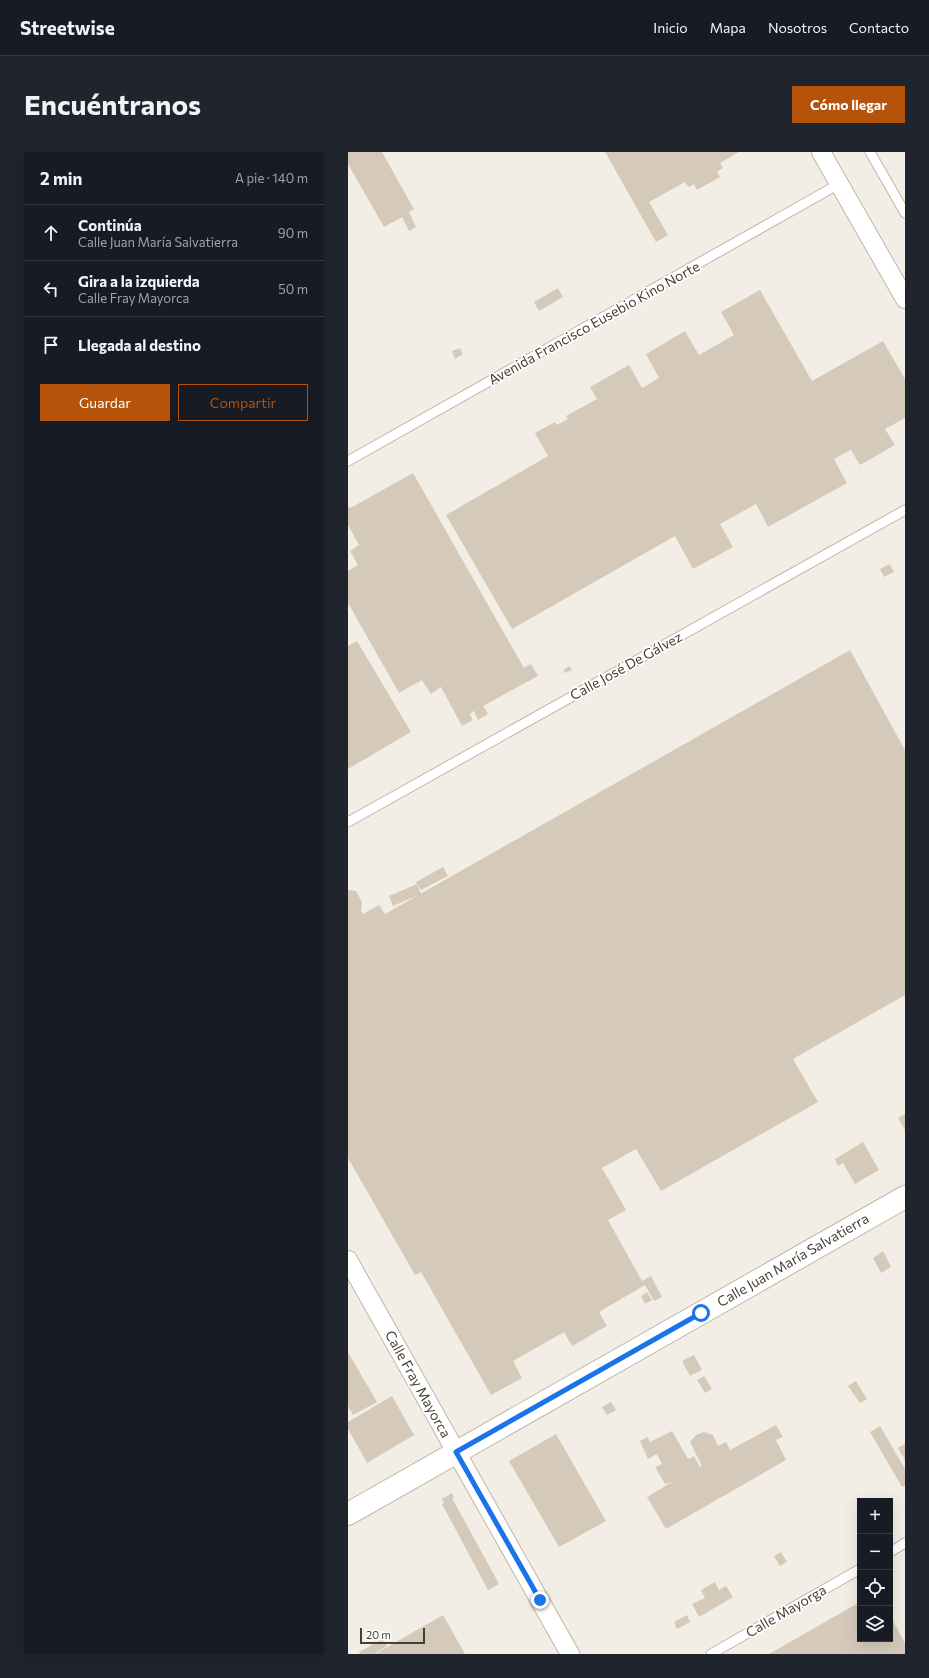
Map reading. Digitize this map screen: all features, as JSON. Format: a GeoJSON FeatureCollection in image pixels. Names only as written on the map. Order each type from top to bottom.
{"type":"FeatureCollection","features":[{"type":"Feature","properties":{"kind":"street"},"geometry":{"type":"LineString","coordinates":[[821,152],[905,299]]}},
{"type":"Feature","properties":{"kind":"street","name":"Calle Juan María Salvatierra"},"geometry":{"type":"LineString","coordinates":[[348,1514],[905,1197]]}},
{"type":"Feature","properties":{"kind":"street","name":"Calle Fray Mayorca"},"geometry":{"type":"LineString","coordinates":[[348,1260],[570,1654]]}},
{"type":"Feature","properties":{"kind":"lane"},"geometry":{"type":"LineString","coordinates":[[870,152],[905,213]]}},
{"type":"Feature","properties":{"kind":"lane","name":"Avenida Francisco Eusebio Kino Norte"},"geometry":{"type":"LineString","coordinates":[[348,461],[839,184]]}},
{"type":"Feature","properties":{"kind":"lane","name":"Calle José De Gálvez"},"geometry":{"type":"LineString","coordinates":[[348,822],[905,510]]}},
{"type":"Feature","properties":{"kind":"lane"},"geometry":{"type":"LineString","coordinates":[[893,1550],[905,1543]]}},
{"type":"Feature","properties":{"kind":"lane","name":"Calle Mayorga"},"geometry":{"type":"LineString","coordinates":[[711,1654],[858,1570]]}},
{"type":"Feature","properties":{"kind":"building"},"geometry":{"type":"Polygon","coordinates":[[[348,152],[382,152],[414,209],[409,212],[416,227],[409,231],[402,217],[384,227],[348,164],[348,152]]]}},
{"type":"Feature","properties":{"kind":"building"},"geometry":{"type":"Polygon","coordinates":[[[605,152],[739,152],[720,163],[723,168],[717,172],[720,177],[697,190],[694,184],[688,187],[685,182],[649,202],[668,235],[656,242],[605,152]]]}},
{"type":"Feature","properties":{"kind":"building"},"geometry":{"type":"Polygon","coordinates":[[[558,288],[563,297],[539,311],[534,302],[558,288]]]}},
{"type":"Feature","properties":{"kind":"building"},"geometry":{"type":"Polygon","coordinates":[[[760,290],[812,381],[883,341],[905,379],[905,418],[885,429],[895,445],[860,465],[851,450],[834,459],[847,483],[768,527],[756,504],[720,524],[733,547],[693,569],[675,536],[512,629],[446,515],[548,456],[535,433],[555,422],[557,425],[568,419],[566,416],[597,399],[590,387],[629,365],[642,388],[659,378],[646,354],[685,331],[699,355],[734,335],[721,312],[760,290]]]}},
{"type":"Feature","properties":{"kind":"building"},"geometry":{"type":"Polygon","coordinates":[[[460,348],[463,354],[455,359],[452,351],[460,348]]]}},
{"type":"Feature","properties":{"kind":"building"},"geometry":{"type":"Polygon","coordinates":[[[413,473],[524,668],[531,664],[538,676],[483,706],[488,714],[478,720],[474,711],[472,712],[470,715],[473,720],[462,726],[441,687],[431,694],[422,680],[399,693],[348,603],[348,571],[358,565],[350,551],[359,545],[348,525],[348,506],[349,508],[354,506],[413,473]]]}},
{"type":"Feature","properties":{"kind":"building"},"geometry":{"type":"Polygon","coordinates":[[[890,564],[894,572],[884,577],[880,569],[890,564]]]}},
{"type":"Feature","properties":{"kind":"building"},"geometry":{"type":"Polygon","coordinates":[[[357,641],[411,732],[348,769],[348,646],[357,641]]]}},
{"type":"Feature","properties":{"kind":"building"},"geometry":{"type":"Polygon","coordinates":[[[850,650],[905,750],[905,995],[793,1059],[818,1102],[661,1191],[636,1149],[602,1168],[626,1210],[608,1220],[642,1281],[651,1276],[662,1297],[654,1301],[645,1285],[599,1312],[607,1326],[572,1346],[564,1332],[513,1361],[522,1378],[491,1395],[421,1272],[415,1275],[348,1158],[348,890],[356,891],[362,902],[361,911],[363,914],[379,905],[385,914],[850,650]]]}},
{"type":"Feature","properties":{"kind":"building"},"geometry":{"type":"Polygon","coordinates":[[[569,666],[572,670],[565,673],[563,670],[569,666]]]}},
{"type":"Feature","properties":{"kind":"building"},"geometry":{"type":"Polygon","coordinates":[[[443,867],[448,876],[421,890],[416,882],[443,867]]]}},
{"type":"Feature","properties":{"kind":"building"},"geometry":{"type":"Polygon","coordinates":[[[417,884],[421,894],[393,906],[389,896],[417,884]]]}},
{"type":"Feature","properties":{"kind":"building"},"geometry":{"type":"Polygon","coordinates":[[[905,1114],[905,1130],[898,1118],[905,1114]]]}},
{"type":"Feature","properties":{"kind":"building"},"geometry":{"type":"Polygon","coordinates":[[[863,1142],[879,1170],[855,1184],[843,1163],[838,1166],[835,1159],[863,1142]]]}},
{"type":"Feature","properties":{"kind":"building"},"geometry":{"type":"Polygon","coordinates":[[[883,1251],[891,1267],[881,1273],[873,1258],[883,1251]]]}},
{"type":"Feature","properties":{"kind":"building"},"geometry":{"type":"Polygon","coordinates":[[[647,1292],[652,1300],[645,1304],[641,1296],[647,1292]]]}},
{"type":"Feature","properties":{"kind":"building"},"geometry":{"type":"Polygon","coordinates":[[[348,1352],[377,1402],[353,1415],[348,1406],[348,1352]]]}},
{"type":"Feature","properties":{"kind":"building"},"geometry":{"type":"Polygon","coordinates":[[[694,1355],[702,1370],[690,1376],[682,1361],[694,1355]]]}},
{"type":"Feature","properties":{"kind":"building"},"geometry":{"type":"Polygon","coordinates":[[[704,1376],[712,1389],[705,1393],[697,1380],[704,1376]]]}},
{"type":"Feature","properties":{"kind":"building"},"geometry":{"type":"Polygon","coordinates":[[[856,1381],[867,1399],[860,1403],[848,1386],[856,1381]]]}},
{"type":"Feature","properties":{"kind":"building"},"geometry":{"type":"Polygon","coordinates":[[[392,1396],[414,1435],[367,1463],[348,1429],[348,1422],[392,1396]]]}},
{"type":"Feature","properties":{"kind":"building"},"geometry":{"type":"Polygon","coordinates":[[[611,1402],[616,1410],[607,1415],[602,1407],[611,1402]]]}},
{"type":"Feature","properties":{"kind":"building"},"geometry":{"type":"Polygon","coordinates":[[[776,1425],[783,1437],[776,1440],[786,1460],[666,1529],[647,1497],[672,1482],[665,1484],[655,1467],[662,1464],[657,1454],[648,1459],[640,1441],[648,1437],[650,1442],[672,1431],[688,1459],[694,1456],[700,1467],[702,1466],[690,1442],[696,1435],[704,1432],[713,1435],[718,1446],[726,1442],[730,1450],[776,1425]]]}},
{"type":"Feature","properties":{"kind":"building"},"geometry":{"type":"Polygon","coordinates":[[[880,1426],[905,1469],[905,1486],[902,1487],[870,1432],[880,1426]]]}},
{"type":"Feature","properties":{"kind":"building"},"geometry":{"type":"Polygon","coordinates":[[[556,1434],[606,1521],[559,1547],[509,1461],[556,1434]]]}},
{"type":"Feature","properties":{"kind":"building"},"geometry":{"type":"Polygon","coordinates":[[[905,1444],[905,1460],[898,1448],[905,1444]]]}},
{"type":"Feature","properties":{"kind":"building"},"geometry":{"type":"Polygon","coordinates":[[[452,1493],[454,1497],[452,1498],[499,1584],[488,1590],[442,1504],[444,1503],[442,1499],[452,1493]]]}},
{"type":"Feature","properties":{"kind":"building"},"geometry":{"type":"Polygon","coordinates":[[[781,1552],[787,1562],[780,1566],[774,1556],[781,1552]]]}},
{"type":"Feature","properties":{"kind":"building"},"geometry":{"type":"Polygon","coordinates":[[[715,1582],[719,1590],[726,1586],[733,1597],[699,1617],[692,1604],[705,1598],[701,1590],[715,1582]]]}},
{"type":"Feature","properties":{"kind":"building"},"geometry":{"type":"Polygon","coordinates":[[[857,1604],[857,1642],[893,1642],[893,1621],[905,1643],[905,1654],[769,1654],[857,1604]]]}},
{"type":"Feature","properties":{"kind":"building"},"geometry":{"type":"Polygon","coordinates":[[[443,1615],[465,1654],[375,1654],[443,1615]]]}},
{"type":"Feature","properties":{"kind":"building"},"geometry":{"type":"Polygon","coordinates":[[[687,1615],[690,1622],[677,1629],[674,1622],[687,1615]]]}},
{"type":"Feature","properties":{"kind":"building"},"geometry":{"type":"Polygon","coordinates":[[[383,1639],[387,1646],[374,1654],[360,1654],[359,1652],[383,1639]]]}},
{"type":"Feature","properties":{"kind":"route"},"geometry":{"type":"LineString","coordinates":[[540,1600],[456,1452],[701,1313]]}}]}
